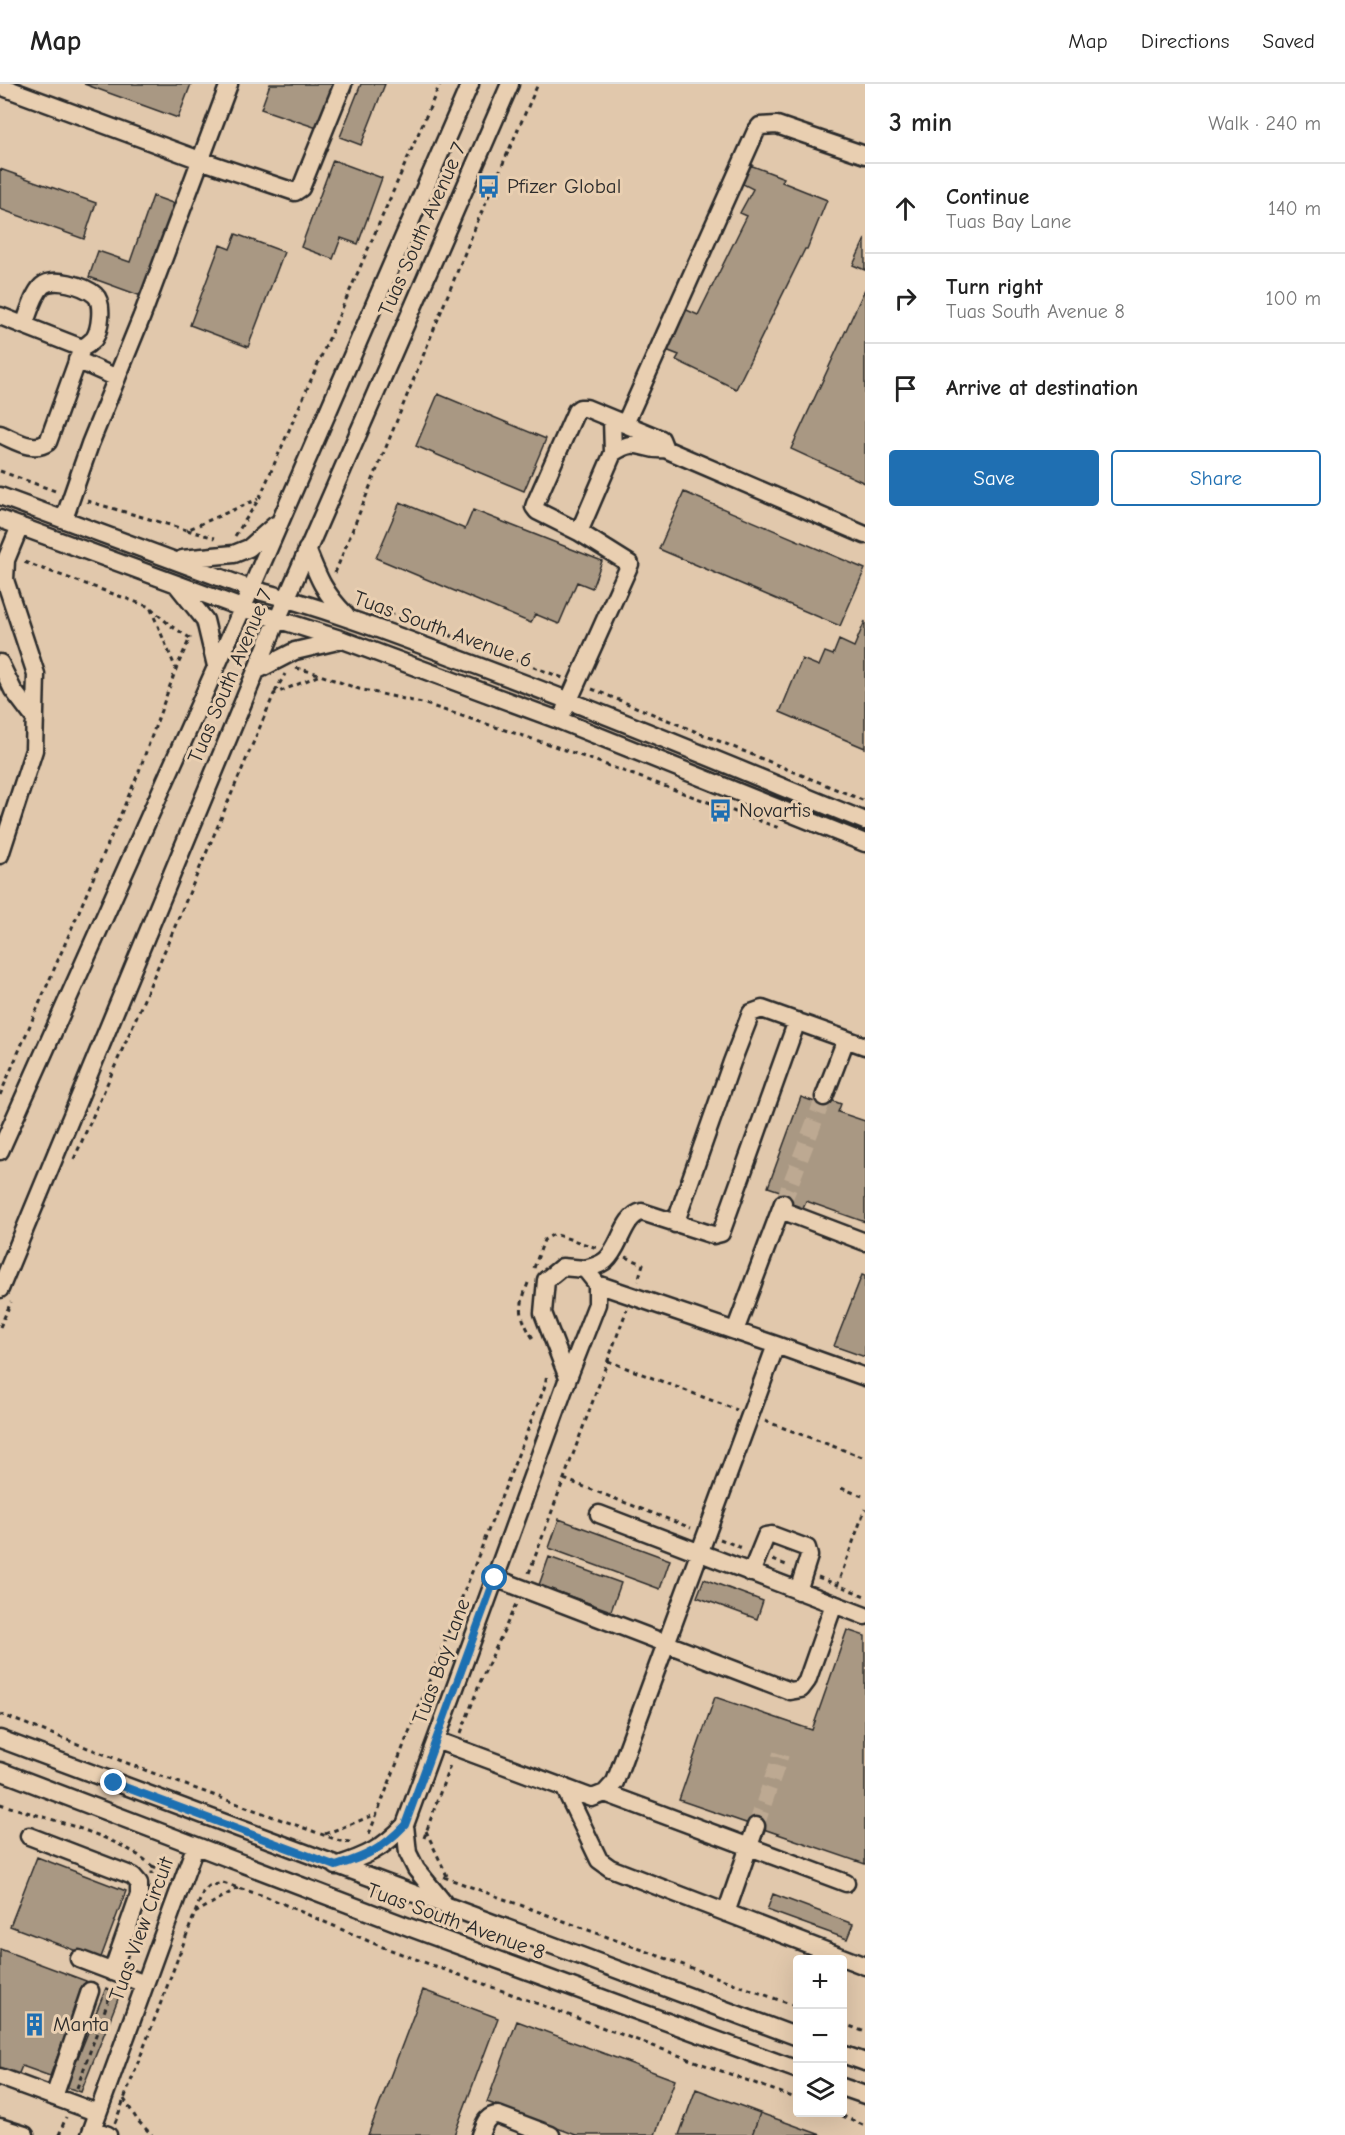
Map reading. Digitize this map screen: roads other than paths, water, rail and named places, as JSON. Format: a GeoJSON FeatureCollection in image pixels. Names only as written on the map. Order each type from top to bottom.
{"type":"FeatureCollection","features":[{"type":"Feature","properties":{"kind":"street"},"geometry":{"type":"LineString","coordinates":[[64,519],[90,444],[230,84]]}},
{"type":"Feature","properties":{"kind":"street"},"geometry":{"type":"LineString","coordinates":[[0,86],[200,160],[290,190],[298,190],[302,188],[343,84]]}},
{"type":"Feature","properties":{"kind":"street","name":"Tuas South Avenue 7"},"geometry":{"type":"LineString","coordinates":[[0,1151],[252,589],[279,521],[470,84]]}},
{"type":"Feature","properties":{"kind":"street","name":"Tuas South Avenue 7"},"geometry":{"type":"LineString","coordinates":[[7,1292],[278,618],[510,84]]}},
{"type":"Feature","properties":{"kind":"street"},"geometry":{"type":"LineString","coordinates":[[579,532],[613,453],[619,421],[756,131],[765,124],[777,125],[865,155]]}},
{"type":"Feature","properties":{"kind":"street"},"geometry":{"type":"LineString","coordinates":[[0,434],[32,447],[42,446],[48,442],[80,354],[94,339],[100,316],[99,301],[94,294],[62,281],[51,281],[42,286],[24,325]]}},
{"type":"Feature","properties":{"kind":"street"},"geometry":{"type":"LineString","coordinates":[[0,315],[80,354],[117,378]]}},
{"type":"Feature","properties":{"kind":"street"},"geometry":{"type":"LineString","coordinates":[[561,721],[630,564],[579,532],[537,511],[534,504],[576,411],[582,407],[661,439],[665,449]]}},
{"type":"Feature","properties":{"kind":"street"},"geometry":{"type":"LineString","coordinates":[[613,453],[625,445],[636,444],[656,450],[665,449],[865,535]]}},
{"type":"Feature","properties":{"kind":"street","name":"Tuas South Avenue 6"},"geometry":{"type":"LineString","coordinates":[[0,496],[252,589],[350,619],[569,700],[865,821]]}},
{"type":"Feature","properties":{"kind":"street"},"geometry":{"type":"LineString","coordinates":[[0,519],[242,608],[343,640],[561,721],[865,843]]}},
{"type":"Feature","properties":{"kind":"street"},"geometry":{"type":"LineString","coordinates":[[175,560],[234,554],[249,548],[279,521]]}},
{"type":"Feature","properties":{"kind":"street"},"geometry":{"type":"LineString","coordinates":[[0,855],[34,750],[36,719],[36,674],[2,580],[8,556],[20,526]]}},
{"type":"Feature","properties":{"kind":"street"},"geometry":{"type":"LineString","coordinates":[[307,549],[330,599],[350,619]]}},
{"type":"Feature","properties":{"kind":"street"},"geometry":{"type":"LineString","coordinates":[[177,584],[205,620],[216,666]]}},
{"type":"Feature","properties":{"kind":"street"},"geometry":{"type":"LineString","coordinates":[[256,671],[295,651],[343,640]]}},
{"type":"Feature","properties":{"kind":"street"},"geometry":{"type":"LineString","coordinates":[[0,663],[13,690],[36,719]]}},
{"type":"Feature","properties":{"kind":"street"},"geometry":{"type":"LineString","coordinates":[[675,1224],[751,1012],[762,1009],[865,1046]]}},
{"type":"Feature","properties":{"kind":"street"},"geometry":{"type":"LineString","coordinates":[[568,1378],[543,1313],[546,1280],[562,1267],[585,1269],[605,1262],[630,1219],[637,1213],[642,1212],[713,1235],[724,1230],[797,1021]]}},
{"type":"Feature","properties":{"kind":"street"},"geometry":{"type":"LineString","coordinates":[[824,1097],[846,1039]]}},
{"type":"Feature","properties":{"kind":"street"},"geometry":{"type":"LineString","coordinates":[[735,1331],[782,1207],[865,1242]]}},
{"type":"Feature","properties":{"kind":"street"},"geometry":{"type":"LineString","coordinates":[[585,1269],[597,1284],[776,1344],[865,1377]]}},
{"type":"Feature","properties":{"kind":"street","name":"Tuas Bay Lane"},"geometry":{"type":"LineString","coordinates":[[336,1866],[367,1856],[392,1839],[405,1825],[597,1304],[597,1284]]}},
{"type":"Feature","properties":{"kind":"street"},"geometry":{"type":"LineString","coordinates":[[436,1740],[592,1798],[605,1793],[615,1782],[776,1344]]}},
{"type":"Feature","properties":{"kind":"street"},"geometry":{"type":"LineString","coordinates":[[599,1514],[865,1616]]}},
{"type":"Feature","properties":{"kind":"street"},"geometry":{"type":"LineString","coordinates":[[751,1573],[766,1536],[772,1535],[807,1548],[809,1556],[798,1590]]}},
{"type":"Feature","properties":{"kind":"street"},"geometry":{"type":"LineString","coordinates":[[495,1578],[790,1691],[801,1689],[807,1681],[834,1604]]}},
{"type":"Feature","properties":{"kind":"street","name":"Tuas South Avenue 8"},"geometry":{"type":"LineString","coordinates":[[0,1739],[793,2035]]}},
{"type":"Feature","properties":{"kind":"street","name":"Tuas South Avenue 8"},"geometry":{"type":"LineString","coordinates":[[0,1771],[195,1847],[793,2068]]}},
{"type":"Feature","properties":{"kind":"street"},"geometry":{"type":"LineString","coordinates":[[564,1787],[599,1860],[610,1868],[865,1966]]}},
{"type":"Feature","properties":{"kind":"street"},"geometry":{"type":"LineString","coordinates":[[605,1793],[846,1883]]}},
{"type":"Feature","properties":{"kind":"street","name":"Tuas Bay Lane"},"geometry":{"type":"LineString","coordinates":[[405,1825],[408,1853],[416,1869],[448,1908]]}},
{"type":"Feature","properties":{"kind":"street"},"geometry":{"type":"LineString","coordinates":[[726,1913],[756,1826]]}},
{"type":"Feature","properties":{"kind":"street"},"geometry":{"type":"LineString","coordinates":[[29,1836],[133,1876],[139,1883],[139,1895],[116,1973]]}},
{"type":"Feature","properties":{"kind":"street","name":"Tuas View Circuit"},"geometry":{"type":"LineString","coordinates":[[111,2130],[91,2132],[195,1847]]}},
{"type":"Feature","properties":{"kind":"street"},"geometry":{"type":"LineString","coordinates":[[79,1959],[145,1984]]}},
{"type":"Feature","properties":{"kind":"street"},"geometry":{"type":"LineString","coordinates":[[54,2097],[90,1991]]}},
{"type":"Feature","properties":{"kind":"street"},"geometry":{"type":"LineString","coordinates":[[847,2055],[865,2062]]}},
{"type":"Feature","properties":{"kind":"street"},"geometry":{"type":"LineString","coordinates":[[0,2077],[98,2113]]}},
{"type":"Feature","properties":{"kind":"street"},"geometry":{"type":"LineString","coordinates":[[847,2088],[865,2095]]}},
{"type":"Feature","properties":{"kind":"street"},"geometry":{"type":"LineString","coordinates":[[480,2135],[488,2118],[492,2115],[498,2115],[551,2135]]}},
{"type":"Feature","properties":{"kind":"street"},"geometry":{"type":"LineString","coordinates":[[0,2127],[25,2135]]}},
{"type":"Feature","properties":{"kind":"tunnel"},"geometry":{"type":"LineString","coordinates":[[783,1203],[824,1097]]}},
{"type":"Feature","properties":{"kind":"tunnel"},"geometry":{"type":"LineString","coordinates":[[756,1826],[781,1754]]}},
{"type":"Feature","properties":{"kind":"place","name":"Pfizer Global"},"geometry":{"type":"Point","coordinates":[489,186]}},
{"type":"Feature","properties":{"kind":"place","name":"Novartis"},"geometry":{"type":"Point","coordinates":[721,810]}},
{"type":"Feature","properties":{"kind":"place","name":"Manta"},"geometry":{"type":"Point","coordinates":[35,2024]}}]}
